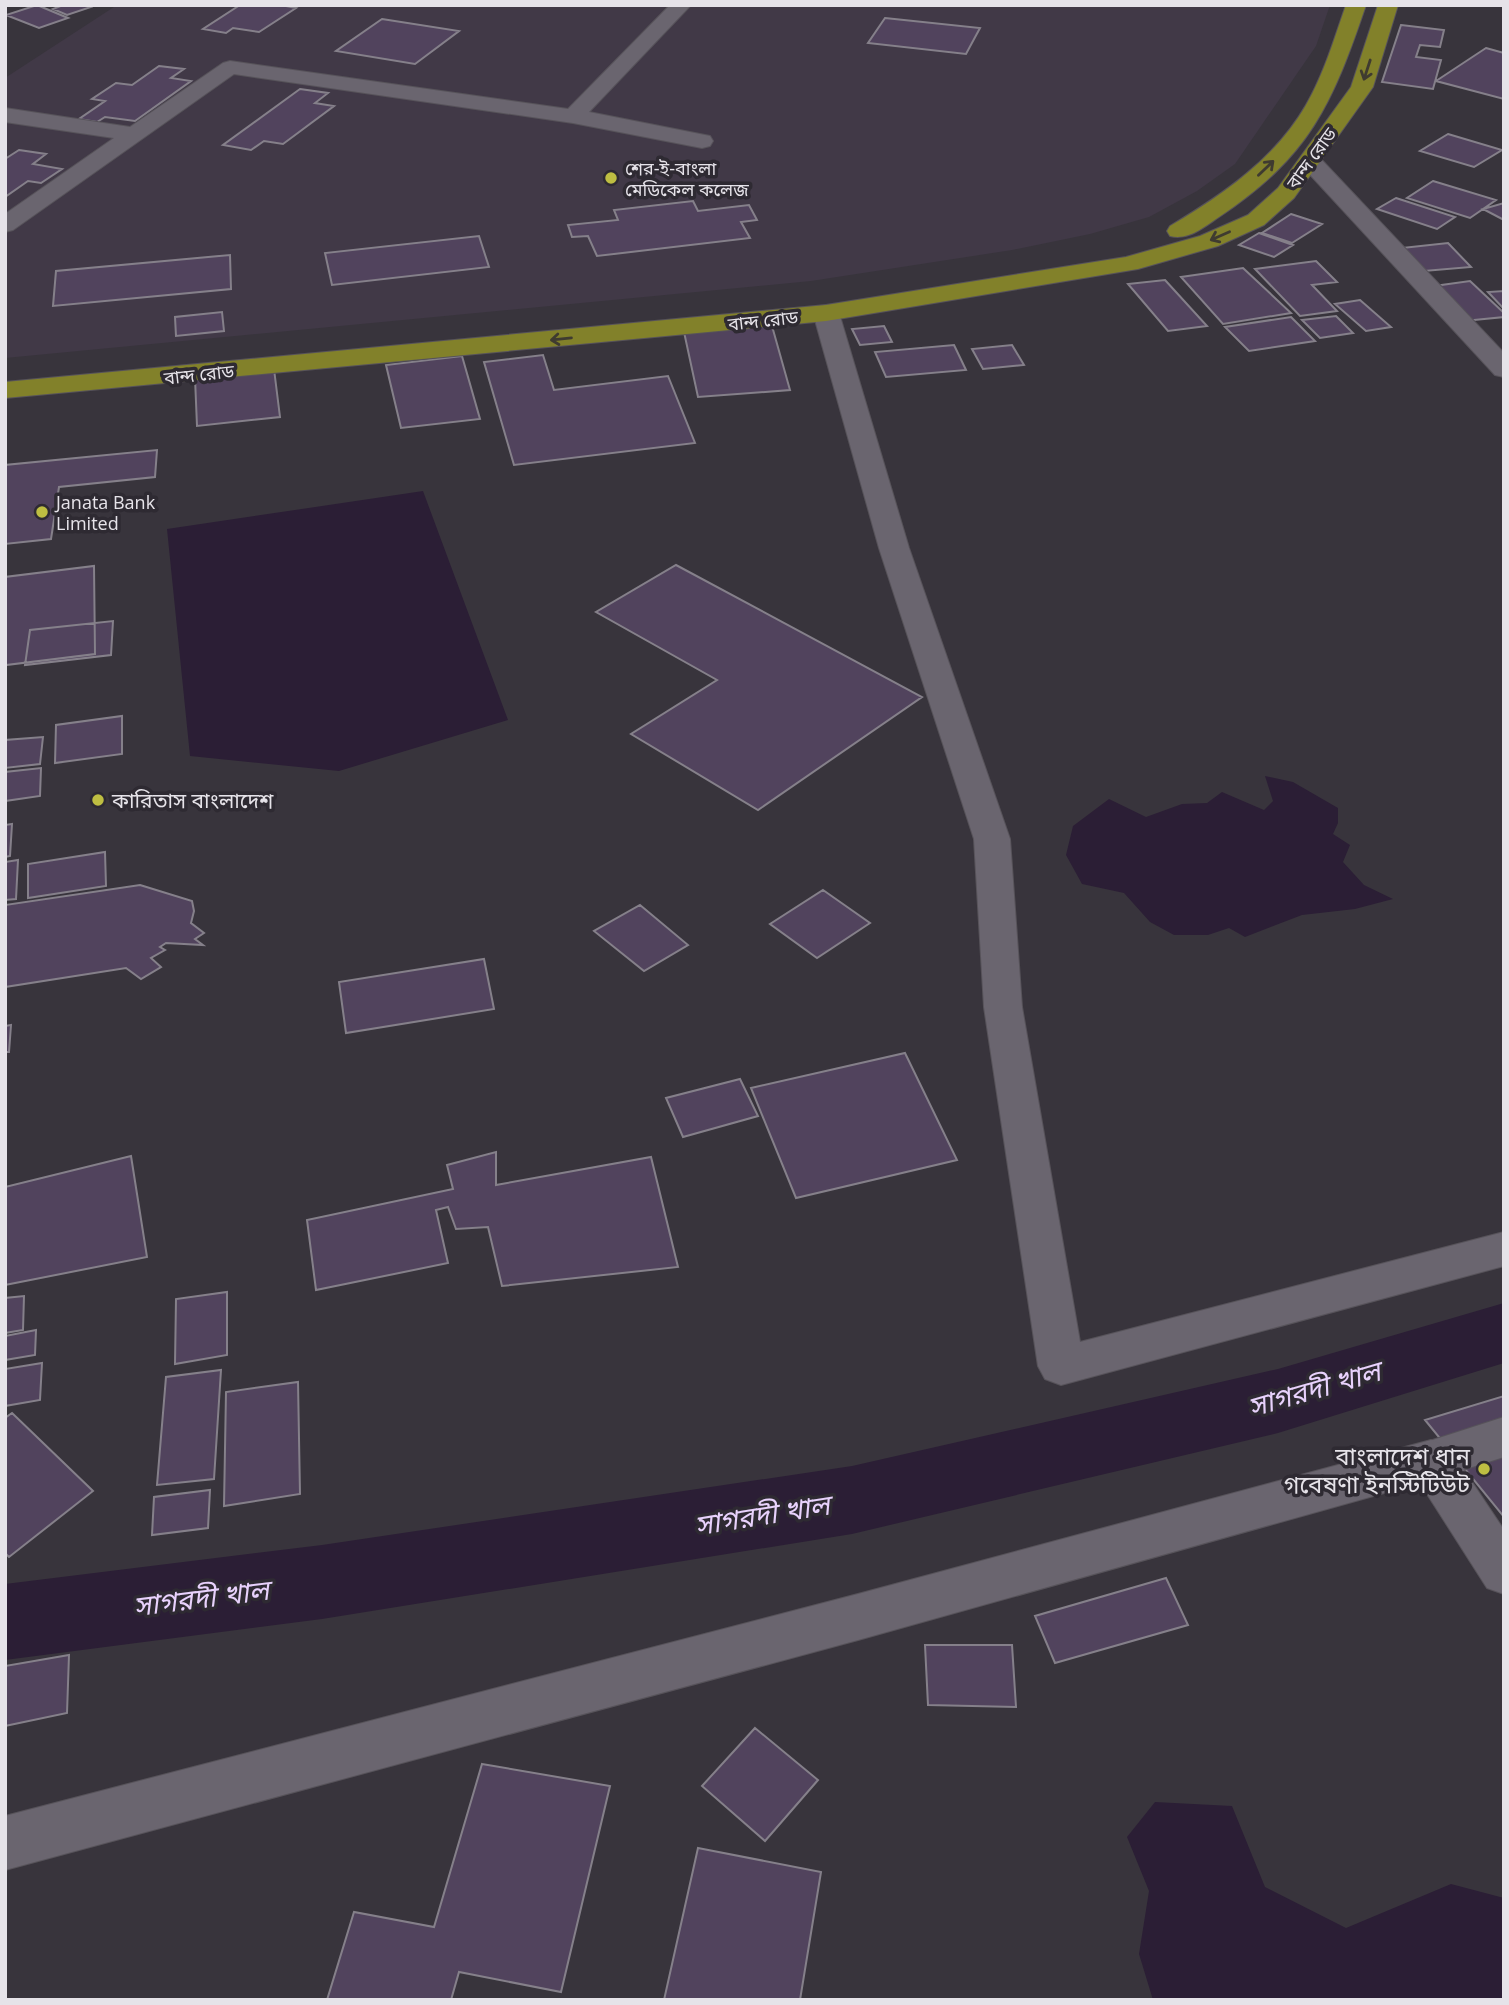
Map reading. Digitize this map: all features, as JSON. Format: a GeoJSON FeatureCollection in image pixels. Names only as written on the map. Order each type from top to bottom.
{"type":"FeatureCollection","features":[{"type":"Feature","properties":{"kind":"highway","name":"বান্দ রোড"},"geometry":{"type":"LineString","coordinates":[[5,385],[118,369],[526,324],[822,297],[1096,252],[1176,233],[1238,195],[1302,129],[1328,83],[1356,5]]}},
{"type":"Feature","properties":{"kind":"highway","name":"বান্দ রোড"},"geometry":{"type":"LineString","coordinates":[[5,390],[826,313],[1129,264],[1209,241],[1256,220],[1286,193],[1362,87],[1388,5]]}},
{"type":"Feature","properties":{"kind":"street"},"geometry":{"type":"LineString","coordinates":[[573,116],[651,40],[681,5]]}},
{"type":"Feature","properties":{"kind":"street"},"geometry":{"type":"LineString","coordinates":[[5,225],[230,67],[573,116],[702,141]]}},
{"type":"Feature","properties":{"kind":"street"},"geometry":{"type":"LineString","coordinates":[[5,115],[136,135]]}},
{"type":"Feature","properties":{"kind":"street"},"geometry":{"type":"LineString","coordinates":[[1310,161],[1504,369]]}},
{"type":"Feature","properties":{"kind":"street"},"geometry":{"type":"LineString","coordinates":[[826,313],[894,548],[992,839],[1003,1007],[1060,1366],[1504,1249]]}},
{"type":"Feature","properties":{"kind":"street"},"geometry":{"type":"LineString","coordinates":[[5,1843],[844,1621],[1431,1460],[1504,1437]]}},
{"type":"Feature","properties":{"kind":"street"},"geometry":{"type":"LineString","coordinates":[[1431,1460],[1504,1572]]}},
{"type":"Feature","properties":{"kind":"shaded area","name":"শের-ই-বাংলা মেডিকেল কলেজ"},"geometry":{"type":"Polygon","coordinates":[[[117,5],[1330,5],[1316,46],[1235,164],[1197,191],[1149,217],[1090,234],[1012,250],[811,281],[5,358],[5,78],[117,5]]]}},
{"type":"Feature","properties":{"kind":"shaded area"},"geometry":{"type":"Polygon","coordinates":[[[423,491],[508,720],[339,771],[190,756],[167,529],[423,491]]]}},
{"type":"Feature","properties":{"kind":"shaded area"},"geometry":{"type":"Polygon","coordinates":[[[1265,776],[1293,782],[1338,808],[1338,823],[1333,834],[1350,845],[1343,862],[1364,885],[1393,899],[1355,909],[1302,915],[1245,937],[1229,928],[1208,935],[1174,935],[1150,922],[1124,893],[1082,884],[1066,855],[1073,826],[1109,799],[1146,817],[1182,804],[1207,803],[1222,792],[1264,810],[1273,801],[1265,776]]]}},
{"type":"Feature","properties":{"kind":"shaded area"},"geometry":{"type":"Polygon","coordinates":[[[1155,1802],[1232,1806],[1265,1887],[1346,1928],[1451,1884],[1504,1898],[1504,2000],[1153,2000],[1139,1954],[1149,1891],[1127,1837],[1155,1802]]]}},
{"type":"Feature","properties":{"kind":"building"},"geometry":{"type":"Polygon","coordinates":[[[37,5],[68,18],[39,28],[6,15],[37,5]]]}},
{"type":"Feature","properties":{"kind":"building"},"geometry":{"type":"Polygon","coordinates":[[[63,5],[91,7],[67,15],[53,9],[63,5]]]}},
{"type":"Feature","properties":{"kind":"building"},"geometry":{"type":"Polygon","coordinates":[[[240,5],[281,5],[296,8],[259,32],[233,28],[226,33],[203,29],[240,5]]]}},
{"type":"Feature","properties":{"kind":"building"},"geometry":{"type":"Polygon","coordinates":[[[885,18],[980,28],[966,54],[868,43],[885,18]]]}},
{"type":"Feature","properties":{"kind":"building"},"geometry":{"type":"Polygon","coordinates":[[[382,19],[459,31],[415,64],[336,51],[382,19]]]}},
{"type":"Feature","properties":{"kind":"building"},"geometry":{"type":"Polygon","coordinates":[[[1401,25],[1444,30],[1440,47],[1420,45],[1416,57],[1441,60],[1433,89],[1382,82],[1401,25]]]}},
{"type":"Feature","properties":{"kind":"building"},"geometry":{"type":"Polygon","coordinates":[[[1486,48],[1504,53],[1504,99],[1436,81],[1486,48]]]}},
{"type":"Feature","properties":{"kind":"building"},"geometry":{"type":"Polygon","coordinates":[[[159,66],[184,69],[171,78],[191,81],[135,121],[105,117],[97,122],[79,119],[105,101],[92,99],[116,83],[132,85],[159,66]]]}},
{"type":"Feature","properties":{"kind":"building"},"geometry":{"type":"Polygon","coordinates":[[[300,89],[328,93],[315,103],[334,106],[283,144],[264,141],[251,150],[223,145],[300,89]]]}},
{"type":"Feature","properties":{"kind":"building"},"geometry":{"type":"Polygon","coordinates":[[[1448,134],[1502,150],[1474,167],[1420,151],[1448,134]]]}},
{"type":"Feature","properties":{"kind":"building"},"geometry":{"type":"Polygon","coordinates":[[[19,150],[46,154],[33,164],[62,169],[41,183],[28,181],[5,197],[5,159],[19,150]]]}},
{"type":"Feature","properties":{"kind":"building"},"geometry":{"type":"Polygon","coordinates":[[[1433,181],[1496,200],[1470,218],[1407,198],[1433,181]]]}},
{"type":"Feature","properties":{"kind":"building"},"geometry":{"type":"Polygon","coordinates":[[[1396,198],[1455,217],[1437,229],[1377,209],[1396,198]]]}},
{"type":"Feature","properties":{"kind":"building"},"geometry":{"type":"Polygon","coordinates":[[[693,201],[698,211],[749,205],[757,220],[741,222],[750,238],[597,256],[588,236],[572,237],[568,225],[618,220],[614,210],[693,201]]]}},
{"type":"Feature","properties":{"kind":"building"},"geometry":{"type":"Polygon","coordinates":[[[1504,203],[1504,220],[1483,209],[1504,203]]]}},
{"type":"Feature","properties":{"kind":"building"},"geometry":{"type":"Polygon","coordinates":[[[1291,214],[1322,224],[1292,243],[1262,233],[1291,214]]]}},
{"type":"Feature","properties":{"kind":"building"},"geometry":{"type":"Polygon","coordinates":[[[1259,233],[1293,245],[1274,257],[1239,245],[1259,233]]]}},
{"type":"Feature","properties":{"kind":"building"},"geometry":{"type":"Polygon","coordinates":[[[479,236],[489,267],[332,285],[325,253],[479,236]]]}},
{"type":"Feature","properties":{"kind":"building"},"geometry":{"type":"Polygon","coordinates":[[[1448,243],[1471,267],[1424,271],[1402,248],[1448,243]]]}},
{"type":"Feature","properties":{"kind":"building"},"geometry":{"type":"Polygon","coordinates":[[[230,255],[231,289],[53,306],[56,271],[230,255]]]}},
{"type":"Feature","properties":{"kind":"building"},"geometry":{"type":"Polygon","coordinates":[[[1316,261],[1337,282],[1312,285],[1337,311],[1300,316],[1255,269],[1316,261]]]}},
{"type":"Feature","properties":{"kind":"building"},"geometry":{"type":"Polygon","coordinates":[[[1243,268],[1291,313],[1223,324],[1181,277],[1243,268]]]}},
{"type":"Feature","properties":{"kind":"building"},"geometry":{"type":"Polygon","coordinates":[[[1165,280],[1207,326],[1168,331],[1128,284],[1165,280]]]}},
{"type":"Feature","properties":{"kind":"building"},"geometry":{"type":"Polygon","coordinates":[[[1470,281],[1504,313],[1504,317],[1464,321],[1427,287],[1470,281]]]}},
{"type":"Feature","properties":{"kind":"building"},"geometry":{"type":"Polygon","coordinates":[[[1504,291],[1504,309],[1488,292],[1504,291]]]}},
{"type":"Feature","properties":{"kind":"building"},"geometry":{"type":"Polygon","coordinates":[[[1360,300],[1391,327],[1366,331],[1335,304],[1360,300]]]}},
{"type":"Feature","properties":{"kind":"building"},"geometry":{"type":"Polygon","coordinates":[[[222,312],[224,331],[176,336],[175,317],[222,312]]]}},
{"type":"Feature","properties":{"kind":"building"},"geometry":{"type":"Polygon","coordinates":[[[1336,316],[1353,333],[1320,338],[1302,320],[1336,316]]]}},
{"type":"Feature","properties":{"kind":"building"},"geometry":{"type":"Polygon","coordinates":[[[1291,317],[1315,341],[1249,351],[1225,327],[1291,317]]]}},
{"type":"Feature","properties":{"kind":"building"},"geometry":{"type":"Polygon","coordinates":[[[772,326],[790,390],[698,397],[684,332],[772,326]]]}},
{"type":"Feature","properties":{"kind":"building"},"geometry":{"type":"Polygon","coordinates":[[[884,326],[892,342],[860,345],[852,329],[884,326]]]}},
{"type":"Feature","properties":{"kind":"building"},"geometry":{"type":"Polygon","coordinates":[[[954,345],[966,370],[886,377],[875,352],[954,345]]]}},
{"type":"Feature","properties":{"kind":"building"},"geometry":{"type":"Polygon","coordinates":[[[1012,345],[1024,365],[983,369],[972,349],[1012,345]]]}},
{"type":"Feature","properties":{"kind":"building"},"geometry":{"type":"Polygon","coordinates":[[[543,355],[554,390],[668,376],[695,443],[514,465],[484,362],[543,355]]]}},
{"type":"Feature","properties":{"kind":"building"},"geometry":{"type":"Polygon","coordinates":[[[462,356],[480,419],[401,428],[386,365],[462,356]]]}},
{"type":"Feature","properties":{"kind":"building"},"geometry":{"type":"Polygon","coordinates":[[[274,369],[280,417],[197,426],[195,378],[274,369]]]}},
{"type":"Feature","properties":{"kind":"building"},"geometry":{"type":"Polygon","coordinates":[[[157,450],[155,477],[59,487],[51,539],[5,544],[5,465],[157,450]]]}},
{"type":"Feature","properties":{"kind":"building"},"geometry":{"type":"Polygon","coordinates":[[[676,565],[922,697],[758,810],[631,734],[717,680],[596,612],[676,565]]]}},
{"type":"Feature","properties":{"kind":"building"},"geometry":{"type":"Polygon","coordinates":[[[94,566],[95,654],[6,665],[5,577],[94,566]]]}},
{"type":"Feature","properties":{"kind":"building"},"geometry":{"type":"Polygon","coordinates":[[[113,621],[111,655],[25,665],[30,630],[113,621]]]}},
{"type":"Feature","properties":{"kind":"building"},"geometry":{"type":"Polygon","coordinates":[[[122,716],[122,754],[55,763],[56,725],[122,716]]]}},
{"type":"Feature","properties":{"kind":"building"},"geometry":{"type":"Polygon","coordinates":[[[43,737],[40,764],[5,768],[5,740],[43,737]]]}},
{"type":"Feature","properties":{"kind":"building"},"geometry":{"type":"Polygon","coordinates":[[[41,768],[40,796],[5,801],[5,772],[41,768]]]}},
{"type":"Feature","properties":{"kind":"building"},"geometry":{"type":"Polygon","coordinates":[[[12,824],[10,856],[5,857],[5,825],[12,824]]]}},
{"type":"Feature","properties":{"kind":"building"},"geometry":{"type":"Polygon","coordinates":[[[105,852],[106,886],[28,898],[28,864],[105,852]]]}},
{"type":"Feature","properties":{"kind":"building"},"geometry":{"type":"Polygon","coordinates":[[[18,860],[16,899],[5,900],[5,862],[18,860]]]}},
{"type":"Feature","properties":{"kind":"building"},"geometry":{"type":"Polygon","coordinates":[[[140,885],[192,901],[194,911],[191,923],[204,933],[195,939],[203,945],[166,943],[160,947],[165,950],[151,958],[161,967],[141,979],[126,968],[5,987],[5,905],[140,885]]]}},
{"type":"Feature","properties":{"kind":"building"},"geometry":{"type":"Polygon","coordinates":[[[823,890],[870,923],[817,958],[770,924],[823,890]]]}},
{"type":"Feature","properties":{"kind":"building"},"geometry":{"type":"Polygon","coordinates":[[[640,905],[688,945],[644,971],[594,931],[640,905]]]}},
{"type":"Feature","properties":{"kind":"building"},"geometry":{"type":"Polygon","coordinates":[[[484,959],[494,1009],[346,1033],[339,982],[484,959]]]}},
{"type":"Feature","properties":{"kind":"building"},"geometry":{"type":"Polygon","coordinates":[[[11,1025],[9,1052],[5,1052],[5,1026],[11,1025]]]}},
{"type":"Feature","properties":{"kind":"building"},"geometry":{"type":"Polygon","coordinates":[[[905,1053],[957,1160],[796,1198],[751,1088],[905,1053]]]}},
{"type":"Feature","properties":{"kind":"building"},"geometry":{"type":"Polygon","coordinates":[[[740,1079],[758,1116],[683,1137],[666,1098],[740,1079]]]}},
{"type":"Feature","properties":{"kind":"building"},"geometry":{"type":"Polygon","coordinates":[[[496,1152],[496,1185],[651,1157],[678,1267],[502,1286],[488,1227],[456,1229],[448,1207],[436,1210],[448,1263],[316,1290],[307,1220],[453,1189],[447,1165],[496,1152]]]}},
{"type":"Feature","properties":{"kind":"building"},"geometry":{"type":"Polygon","coordinates":[[[131,1156],[147,1257],[5,1285],[5,1187],[131,1156]]]}},
{"type":"Feature","properties":{"kind":"building"},"geometry":{"type":"Polygon","coordinates":[[[227,1292],[227,1355],[175,1364],[176,1299],[227,1292]]]}},
{"type":"Feature","properties":{"kind":"building"},"geometry":{"type":"Polygon","coordinates":[[[24,1296],[23,1330],[5,1333],[5,1298],[24,1296]]]}},
{"type":"Feature","properties":{"kind":"building"},"geometry":{"type":"Polygon","coordinates":[[[36,1330],[35,1355],[5,1360],[5,1336],[36,1330]]]}},
{"type":"Feature","properties":{"kind":"building"},"geometry":{"type":"Polygon","coordinates":[[[42,1363],[40,1400],[5,1406],[5,1369],[42,1363]]]}},
{"type":"Feature","properties":{"kind":"building"},"geometry":{"type":"Polygon","coordinates":[[[221,1370],[214,1479],[157,1485],[166,1377],[221,1370]]]}},
{"type":"Feature","properties":{"kind":"building"},"geometry":{"type":"Polygon","coordinates":[[[298,1382],[300,1494],[224,1506],[226,1392],[298,1382]]]}},
{"type":"Feature","properties":{"kind":"building","name":"বাংলাদেশ ধান গবেষণা ইনস্টিটিউট"},"geometry":{"type":"Polygon","coordinates":[[[1504,1396],[1504,1517],[1425,1420],[1504,1396]]]}},
{"type":"Feature","properties":{"kind":"building"},"geometry":{"type":"Polygon","coordinates":[[[12,1413],[93,1491],[9,1557],[5,1553],[5,1418],[12,1413]]]}},
{"type":"Feature","properties":{"kind":"building"},"geometry":{"type":"Polygon","coordinates":[[[210,1490],[208,1528],[152,1535],[154,1497],[210,1490]]]}},
{"type":"Feature","properties":{"kind":"building"},"geometry":{"type":"Polygon","coordinates":[[[1166,1578],[1188,1625],[1055,1663],[1035,1616],[1166,1578]]]}},
{"type":"Feature","properties":{"kind":"building"},"geometry":{"type":"Polygon","coordinates":[[[925,1645],[1012,1645],[1016,1707],[928,1705],[925,1645]]]}},
{"type":"Feature","properties":{"kind":"building"},"geometry":{"type":"Polygon","coordinates":[[[69,1655],[67,1713],[5,1726],[5,1666],[69,1655]]]}},
{"type":"Feature","properties":{"kind":"building"},"geometry":{"type":"Polygon","coordinates":[[[755,1728],[818,1780],[765,1841],[702,1786],[755,1728]]]}},
{"type":"Feature","properties":{"kind":"building"},"geometry":{"type":"Polygon","coordinates":[[[482,1764],[610,1786],[561,1992],[459,1972],[451,2000],[327,2000],[354,1912],[434,1927],[482,1764]]]}},
{"type":"Feature","properties":{"kind":"building"},"geometry":{"type":"Polygon","coordinates":[[[698,1848],[821,1872],[800,2000],[664,2000],[698,1848]]]}},
{"type":"Feature","properties":{"kind":"waterway","name":"সাগরদী খাল"},"geometry":{"type":"LineString","coordinates":[[5,1622],[322,1582],[852,1500],[1278,1401],[1504,1333]]}},
{"type":"Feature","properties":{"kind":"place","name":"শের-ই-বাংলা মেডিকেল কলেজ"},"geometry":{"type":"Point","coordinates":[611,178]}},
{"type":"Feature","properties":{"kind":"place","name":"Janata Bank Limited"},"geometry":{"type":"Point","coordinates":[42,512]}},
{"type":"Feature","properties":{"kind":"place","name":"কারিতাস বাংলাদেশ"},"geometry":{"type":"Point","coordinates":[98,800]}},
{"type":"Feature","properties":{"kind":"place","name":"বাংলাদেশ ধান গবেষণা ইনস্টিটিউট"},"geometry":{"type":"Point","coordinates":[1484,1469]}}]}
